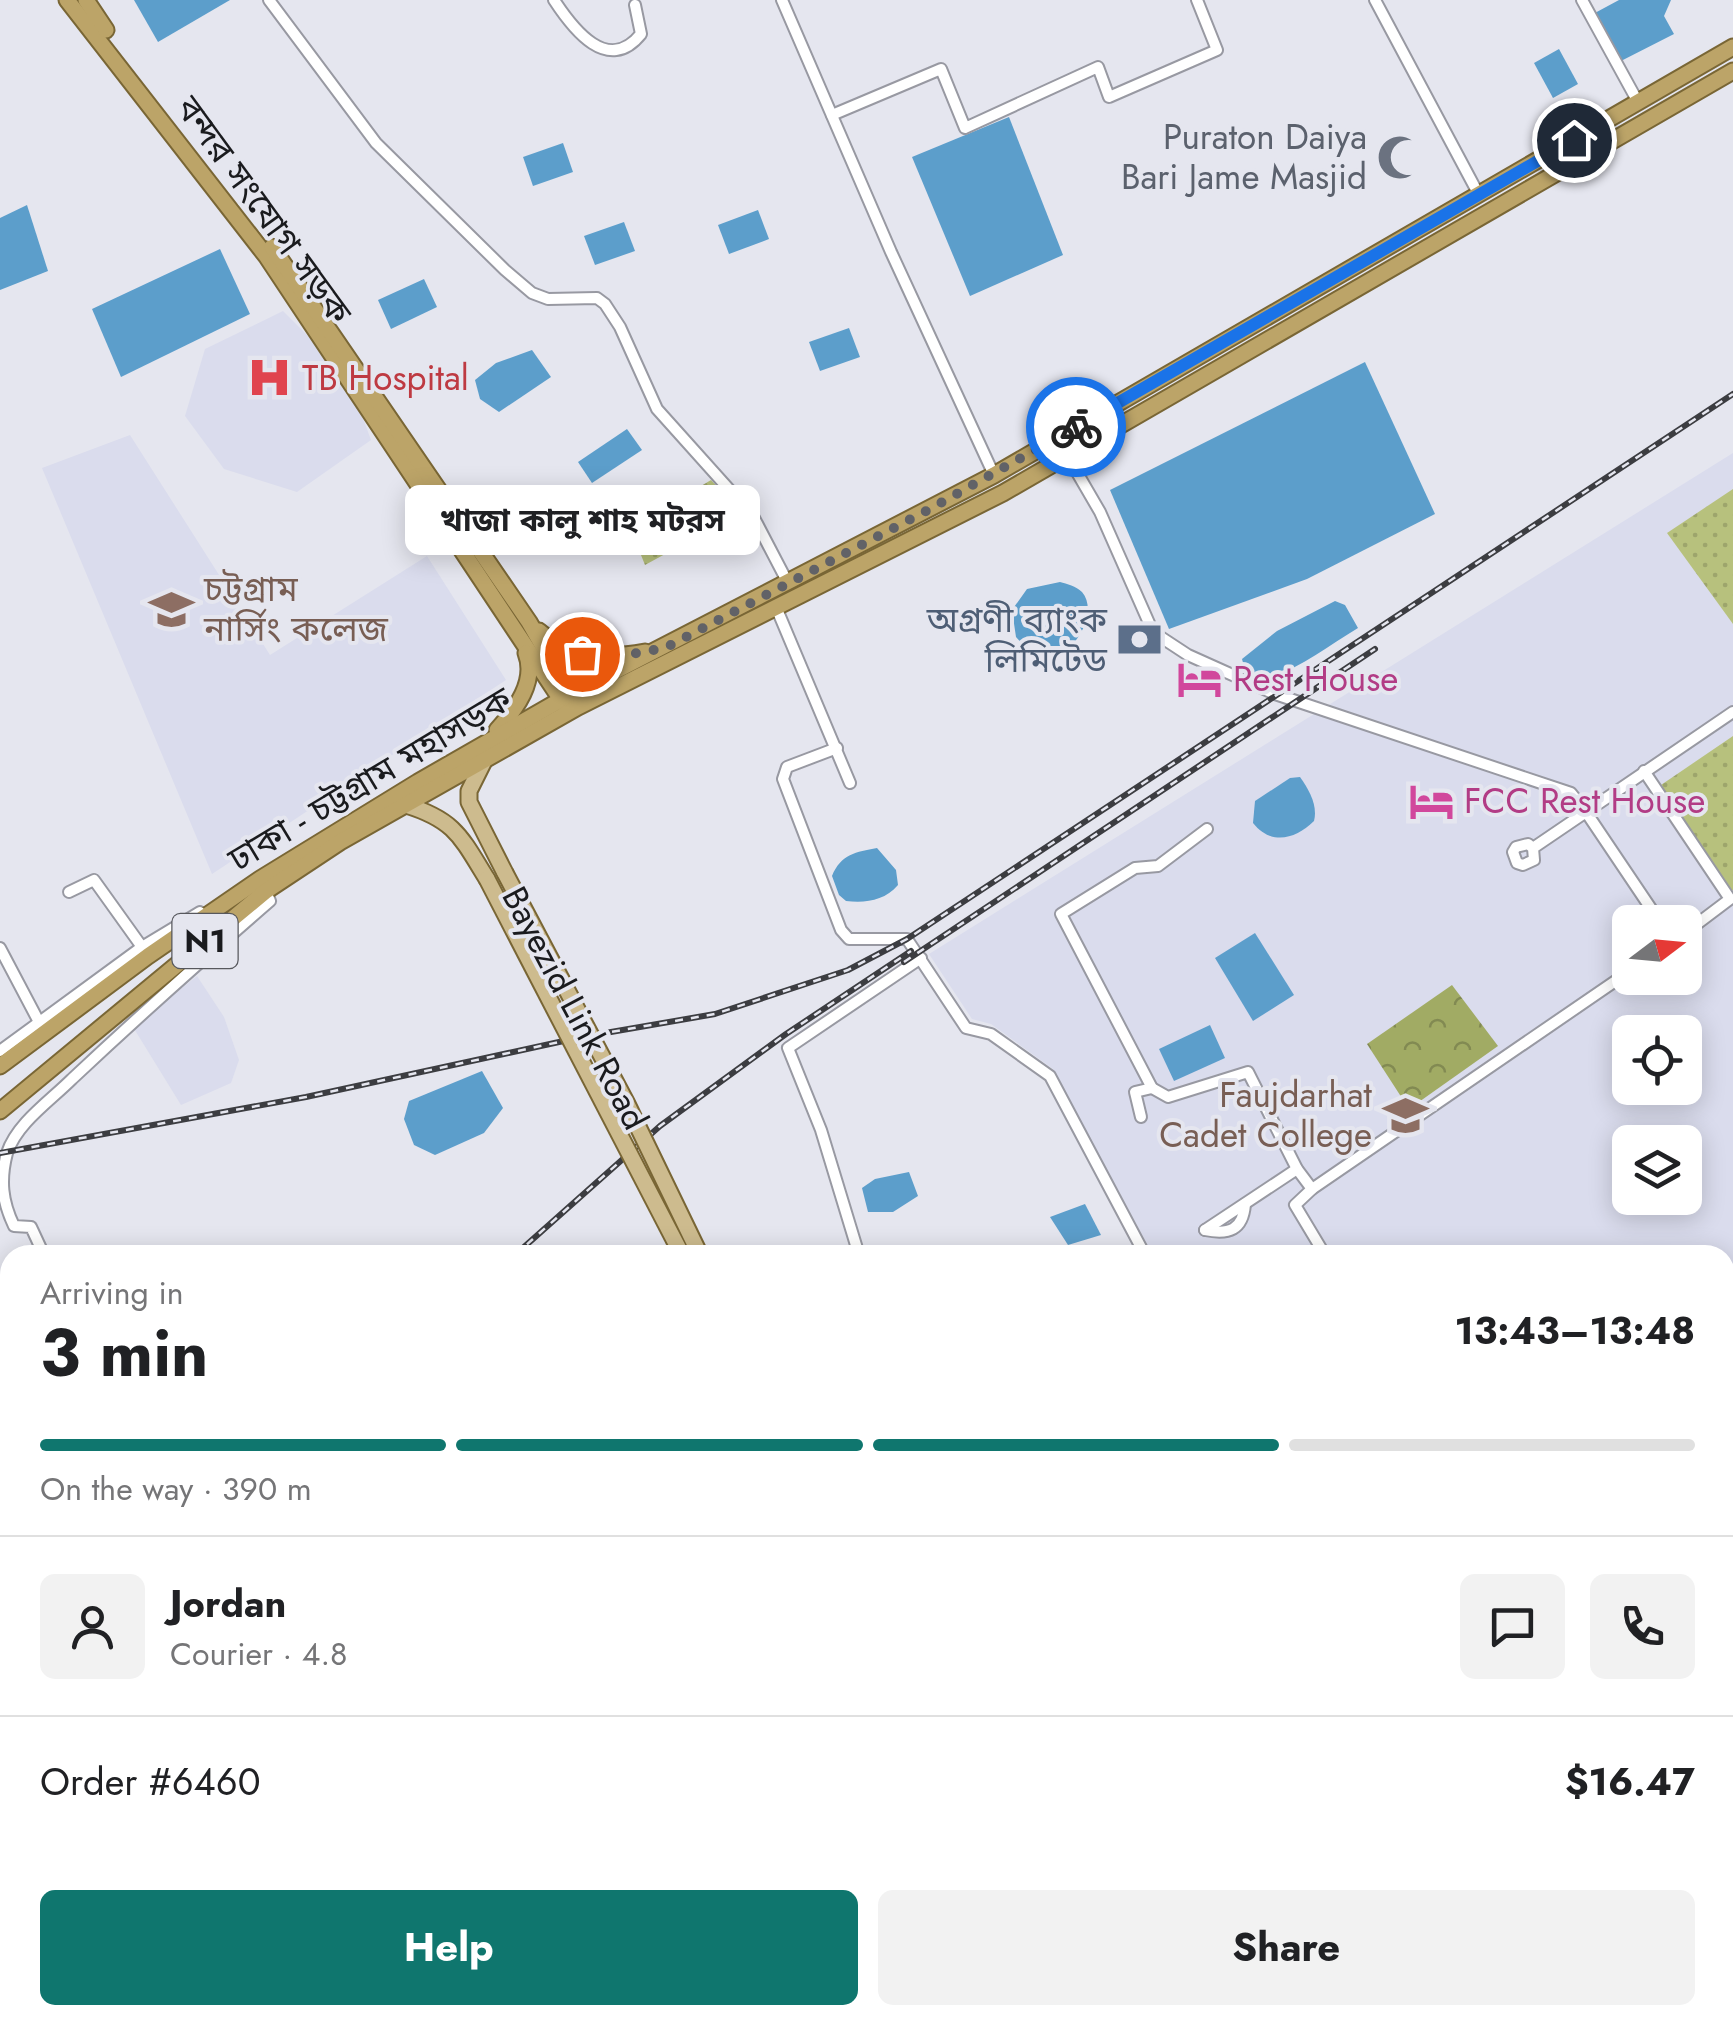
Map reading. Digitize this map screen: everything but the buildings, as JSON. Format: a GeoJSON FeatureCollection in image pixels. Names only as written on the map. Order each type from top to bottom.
{"type":"FeatureCollection","features":[{"type":"Feature","properties":{"kind":"highway","name":"বন্দর সংযোগ সড়ক"},"geometry":{"type":"LineString","coordinates":[[67,0],[88,22],[266,257],[523,626]]}},
{"type":"Feature","properties":{"kind":"highway","name":"বন্দর সংযোগ সড়ক"},"geometry":{"type":"LineString","coordinates":[[86,0],[275,251],[570,703]]}},
{"type":"Feature","properties":{"kind":"highway","name":"ঢাকা - চট্টগ্রাম মহাসড়ক"},"geometry":{"type":"LineString","coordinates":[[0,1111],[296,856],[665,648],[994,474],[1733,47]]}},
{"type":"Feature","properties":{"kind":"highway","name":"ঢাকা - চট্টগ্রাম মহাসড়ক"},"geometry":{"type":"LineString","coordinates":[[570,703],[922,537],[1733,70]]}},
{"type":"Feature","properties":{"kind":"highway"},"geometry":{"type":"LineString","coordinates":[[523,626],[582,654],[632,654],[665,648]]}},
{"type":"Feature","properties":{"kind":"highway"},"geometry":{"type":"LineString","coordinates":[[484,752],[512,714],[530,670],[523,626]]}},
{"type":"Feature","properties":{"kind":"highway","name":"ঢাকা - চট্টগ্রাম মহাসড়ক"},"geometry":{"type":"LineString","coordinates":[[0,1066],[148,956],[263,885],[406,805],[484,752]]}},
{"type":"Feature","properties":{"kind":"main road","name":"Bayezid Link Road"},"geometry":{"type":"LineString","coordinates":[[484,752],[469,791],[471,812],[626,1102],[695,1245]]}},
{"type":"Feature","properties":{"kind":"main road","name":"Bayezid Link Road"},"geometry":{"type":"LineString","coordinates":[[406,805],[440,817],[461,836],[677,1245]]}},
{"type":"Feature","properties":{"kind":"street"},"geometry":{"type":"LineString","coordinates":[[269,0],[376,143],[505,270],[532,293],[548,299],[597,298],[605,304],[620,327],[657,409],[753,516],[788,583]]}},
{"type":"Feature","properties":{"kind":"street"},"geometry":{"type":"LineString","coordinates":[[554,0],[578,36],[600,47],[621,50],[630,47],[641,34],[635,4]]}},
{"type":"Feature","properties":{"kind":"street"},"geometry":{"type":"LineString","coordinates":[[782,0],[994,474]]}},
{"type":"Feature","properties":{"kind":"street"},"geometry":{"type":"LineString","coordinates":[[832,114],[941,70],[965,128],[1098,67],[1109,97],[1217,50],[1197,0]]}},
{"type":"Feature","properties":{"kind":"street"},"geometry":{"type":"LineString","coordinates":[[1374,0],[1479,195]]}},
{"type":"Feature","properties":{"kind":"street"},"geometry":{"type":"LineString","coordinates":[[1582,0],[1638,102]]}},
{"type":"Feature","properties":{"kind":"street"},"geometry":{"type":"LineString","coordinates":[[1056,438],[1100,512],[1153,632],[1188,655],[1276,694],[1571,793],[1649,905]]}},
{"type":"Feature","properties":{"kind":"street"},"geometry":{"type":"LineString","coordinates":[[776,607],[850,783]]}},
{"type":"Feature","properties":{"kind":"street"},"geometry":{"type":"LineString","coordinates":[[1533,848],[1733,712]]}},
{"type":"Feature","properties":{"kind":"street"},"geometry":{"type":"LineString","coordinates":[[838,748],[787,767],[783,780],[842,930],[849,939],[908,939],[966,1028],[991,1034],[1050,1076],[1139,1245]]}},
{"type":"Feature","properties":{"kind":"street"},"geometry":{"type":"LineString","coordinates":[[1644,771],[1732,900],[1702,921]]}},
{"type":"Feature","properties":{"kind":"street"},"geometry":{"type":"LineString","coordinates":[[1207,829],[1158,866],[1135,868],[1061,914],[1152,1088],[1168,1097],[1248,1072],[1297,1169],[1312,1190]]}},
{"type":"Feature","properties":{"kind":"street"},"geometry":{"type":"LineString","coordinates":[[0,1050],[142,947],[296,856]]}},
{"type":"Feature","properties":{"kind":"street"},"geometry":{"type":"LineString","coordinates":[[69,892],[94,880],[142,947]]}},
{"type":"Feature","properties":{"kind":"street"},"geometry":{"type":"LineString","coordinates":[[39,1245],[31,1227],[14,1226],[1,1200],[7,1152],[24,1125],[135,1019],[270,900],[263,885]]}},
{"type":"Feature","properties":{"kind":"street"},"geometry":{"type":"LineString","coordinates":[[0,948],[39,1022]]}},
{"type":"Feature","properties":{"kind":"street"},"geometry":{"type":"LineString","coordinates":[[856,1245],[820,1130],[788,1048],[921,958]]}},
{"type":"Feature","properties":{"kind":"street"},"geometry":{"type":"LineString","coordinates":[[1319,1245],[1296,1204],[1612,983]]}},
{"type":"Feature","properties":{"kind":"street"},"geometry":{"type":"LineString","coordinates":[[1141,1116],[1131,1093],[1152,1088]]}},
{"type":"Feature","properties":{"kind":"street"},"geometry":{"type":"LineString","coordinates":[[1245,1204],[1297,1169]]}},
{"type":"Feature","properties":{"kind":"shaded area","name":"TB Hospital"},"geometry":{"type":"Polygon","coordinates":[[[283,311],[323,351],[358,405],[371,440],[297,492],[224,469],[185,416],[205,349],[283,311]]]}},
{"type":"Feature","properties":{"kind":"shaded area","name":"চট্টগ্রাম নার্সিং কলেজ"},"geometry":{"type":"Polygon","coordinates":[[[130,435],[270,655],[427,556],[506,680],[212,874],[42,468],[130,435]]]}},
{"type":"Feature","properties":{"kind":"shaded area","name":"Faujdarhat Cadet College"},"geometry":{"type":"Polygon","coordinates":[[[1733,453],[1733,1245],[1148,1245],[1053,1069],[991,1024],[972,1019],[929,954],[1733,453]]]}},
{"type":"Feature","properties":{"kind":"shaded area"},"geometry":{"type":"Polygon","coordinates":[[[197,976],[224,1017],[239,1060],[231,1083],[181,1105],[133,1027],[197,976]]]}},
{"type":"Feature","properties":{"kind":"green space"},"geometry":{"type":"Polygon","coordinates":[[[711,480],[723,493],[710,507],[720,524],[645,565],[639,550],[656,541],[651,516],[711,480]]]}},
{"type":"Feature","properties":{"kind":"green space"},"geometry":{"type":"Polygon","coordinates":[[[1733,489],[1733,624],[1667,533],[1733,489]]]}},
{"type":"Feature","properties":{"kind":"green space"},"geometry":{"type":"Polygon","coordinates":[[[1733,736],[1733,890],[1730,892],[1661,785],[1733,736]]]}},
{"type":"Feature","properties":{"kind":"green space"},"geometry":{"type":"Polygon","coordinates":[[[1452,985],[1498,1046],[1409,1109],[1367,1044],[1452,985]]]}},
{"type":"Feature","properties":{"kind":"water"},"geometry":{"type":"Polygon","coordinates":[[[134,0],[230,0],[158,42],[134,0]]]}},
{"type":"Feature","properties":{"kind":"water"},"geometry":{"type":"Polygon","coordinates":[[[1619,0],[1671,0],[1664,16],[1674,34],[1619,62],[1593,14],[1619,0]]]}},
{"type":"Feature","properties":{"kind":"water"},"geometry":{"type":"Polygon","coordinates":[[[1559,49],[1578,84],[1553,98],[1534,63],[1559,49]]]}},
{"type":"Feature","properties":{"kind":"water"},"geometry":{"type":"Polygon","coordinates":[[[1009,117],[1063,255],[970,296],[912,157],[1009,117]]]}},
{"type":"Feature","properties":{"kind":"water"},"geometry":{"type":"Polygon","coordinates":[[[563,143],[573,172],[533,186],[523,157],[563,143]]]}},
{"type":"Feature","properties":{"kind":"water"},"geometry":{"type":"Polygon","coordinates":[[[27,205],[48,271],[0,290],[0,218],[27,205]]]}},
{"type":"Feature","properties":{"kind":"water"},"geometry":{"type":"Polygon","coordinates":[[[758,210],[769,239],[729,254],[718,225],[758,210]]]}},
{"type":"Feature","properties":{"kind":"water"},"geometry":{"type":"Polygon","coordinates":[[[624,222],[635,251],[595,265],[584,236],[624,222]]]}},
{"type":"Feature","properties":{"kind":"water"},"geometry":{"type":"Polygon","coordinates":[[[220,249],[250,314],[121,377],[92,309],[220,249]]]}},
{"type":"Feature","properties":{"kind":"water"},"geometry":{"type":"Polygon","coordinates":[[[424,279],[437,307],[391,329],[378,300],[424,279]]]}},
{"type":"Feature","properties":{"kind":"water"},"geometry":{"type":"Polygon","coordinates":[[[849,328],[860,357],[820,371],[809,342],[849,328]]]}},
{"type":"Feature","properties":{"kind":"water"},"geometry":{"type":"Polygon","coordinates":[[[532,350],[551,377],[499,412],[480,399],[475,380],[496,363],[532,350]]]}},
{"type":"Feature","properties":{"kind":"water"},"geometry":{"type":"Polygon","coordinates":[[[1365,362],[1435,514],[1307,579],[1169,629],[1110,490],[1365,362]]]}},
{"type":"Feature","properties":{"kind":"water"},"geometry":{"type":"Polygon","coordinates":[[[627,429],[642,450],[592,483],[578,462],[627,429]]]}},
{"type":"Feature","properties":{"kind":"water"},"geometry":{"type":"Polygon","coordinates":[[[1060,582],[1082,592],[1087,618],[1067,650],[1057,656],[1035,658],[1016,637],[1012,610],[1027,589],[1060,582]]]}},
{"type":"Feature","properties":{"kind":"water"},"geometry":{"type":"Polygon","coordinates":[[[1335,601],[1345,605],[1358,628],[1303,663],[1267,679],[1245,670],[1242,659],[1277,631],[1335,601]]]}},
{"type":"Feature","properties":{"kind":"water"},"geometry":{"type":"Polygon","coordinates":[[[1300,777],[1314,803],[1314,821],[1292,836],[1275,837],[1260,830],[1253,823],[1255,801],[1290,778],[1300,777]]]}},
{"type":"Feature","properties":{"kind":"water"},"geometry":{"type":"Polygon","coordinates":[[[877,848],[896,870],[898,885],[874,900],[846,901],[839,895],[832,876],[836,869],[850,855],[877,848]]]}},
{"type":"Feature","properties":{"kind":"water"},"geometry":{"type":"Polygon","coordinates":[[[1255,933],[1294,995],[1253,1021],[1215,958],[1255,933]]]}},
{"type":"Feature","properties":{"kind":"water"},"geometry":{"type":"Polygon","coordinates":[[[1210,1025],[1225,1058],[1174,1081],[1159,1049],[1210,1025]]]}},
{"type":"Feature","properties":{"kind":"water"},"geometry":{"type":"Polygon","coordinates":[[[482,1071],[503,1108],[484,1133],[435,1155],[414,1145],[404,1119],[409,1101],[482,1071]]]}},
{"type":"Feature","properties":{"kind":"water"},"geometry":{"type":"Polygon","coordinates":[[[909,1172],[918,1196],[893,1212],[868,1212],[862,1188],[875,1179],[909,1172]]]}},
{"type":"Feature","properties":{"kind":"water"},"geometry":{"type":"Polygon","coordinates":[[[1085,1204],[1101,1235],[1068,1245],[1050,1217],[1085,1204]]]}},
{"type":"Feature","properties":{"kind":"railway"},"geometry":{"type":"LineString","coordinates":[[0,1153],[306,1097],[582,1037],[715,1014],[848,970],[907,939],[1733,394]]}},
{"type":"Feature","properties":{"kind":"railway"},"geometry":{"type":"LineString","coordinates":[[904,962],[1375,649]]}},
{"type":"Feature","properties":{"kind":"railway"},"geometry":{"type":"LineString","coordinates":[[526,1245],[660,1126],[786,1034],[911,951]]}},
{"type":"Feature","properties":{"kind":"way so far"},"geometry":{"type":"LineString","coordinates":[[582,654],[606,656],[665,648],[928,510],[1076,427]]}},
{"type":"Feature","properties":{"kind":"place","name":"Puraton Daiya Bari Jame Masjid"},"geometry":{"type":"Point","coordinates":[1400,157]}},
{"type":"Feature","properties":{"kind":"place","name":"TB Hospital"},"geometry":{"type":"Point","coordinates":[269,378]}},
{"type":"Feature","properties":{"kind":"place","name":"চট্টগ্রাম নার্সিং কলেজ"},"geometry":{"type":"Point","coordinates":[171,609]}},
{"type":"Feature","properties":{"kind":"place","name":"অগ্রণী ব্যাংক লিমিটেড"},"geometry":{"type":"Point","coordinates":[1140,640]}},
{"type":"Feature","properties":{"kind":"place","name":"খাজা কালু শাহ মটরস"},"geometry":{"type":"Point","coordinates":[582,654]}},
{"type":"Feature","properties":{"kind":"place","name":"Rest House"},"geometry":{"type":"Point","coordinates":[1200,679]}},
{"type":"Feature","properties":{"kind":"place","name":"FCC Rest House"},"geometry":{"type":"Point","coordinates":[1431,801]}},
{"type":"Feature","properties":{"kind":"place","name":"Faujdarhat Cadet College"},"geometry":{"type":"Point","coordinates":[1405,1115]}},
{"type":"Feature","properties":{"kind":"route"},"geometry":{"type":"LineString","coordinates":[[1076,427],[1574,140]]}}]}
